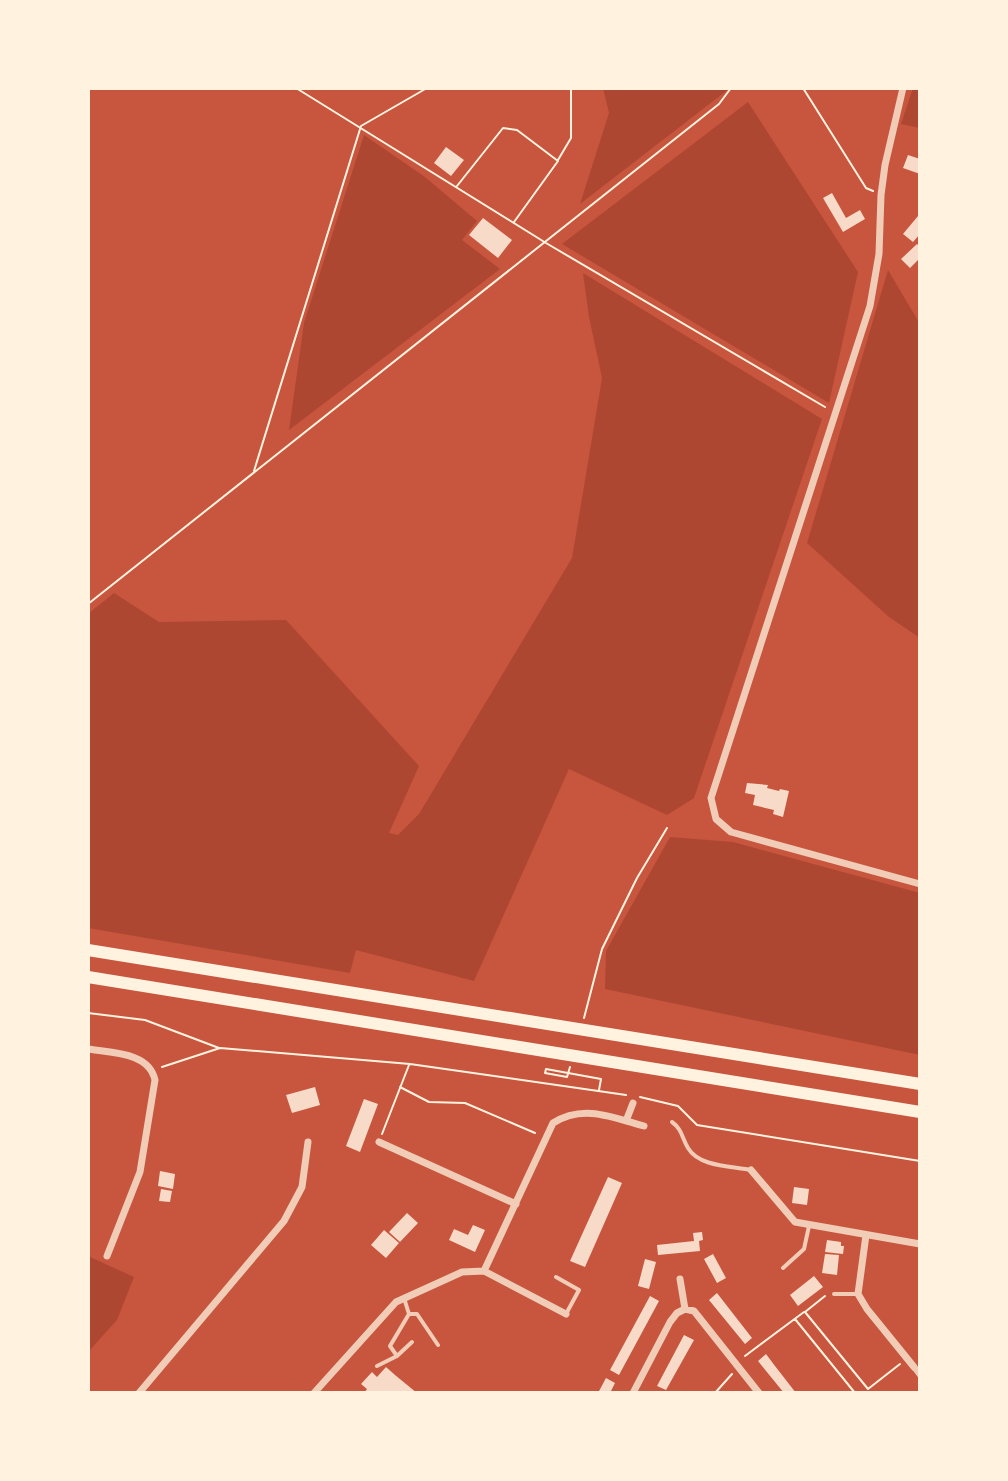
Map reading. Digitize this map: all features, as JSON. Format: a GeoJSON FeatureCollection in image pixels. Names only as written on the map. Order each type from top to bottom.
{"type":"FeatureCollection","features":[{"type":"Feature","properties":{"kind":"highway"},"geometry":{"type":"LineString","coordinates":[[88,950],[920,1084]]}},
{"type":"Feature","properties":{"kind":"highway"},"geometry":{"type":"LineString","coordinates":[[88,977],[920,1112]]}},
{"type":"Feature","properties":{"kind":"street"},"geometry":{"type":"LineString","coordinates":[[903,88],[881,195],[879,254],[870,306],[711,798],[716,819],[731,832],[920,884]]}},
{"type":"Feature","properties":{"kind":"street"},"geometry":{"type":"LineString","coordinates":[[88,1049],[132,1056],[153,1069],[155,1080],[140,1172],[107,1256]]}},
{"type":"Feature","properties":{"kind":"street"},"geometry":{"type":"LineString","coordinates":[[626,1121],[633,1103]]}},
{"type":"Feature","properties":{"kind":"street"},"geometry":{"type":"LineString","coordinates":[[484,1271],[553,1123],[567,1115],[584,1112],[644,1126]]}},
{"type":"Feature","properties":{"kind":"street"},"geometry":{"type":"LineString","coordinates":[[139,1393],[284,1221],[302,1187],[308,1142]]}},
{"type":"Feature","properties":{"kind":"street"},"geometry":{"type":"LineString","coordinates":[[379,1142],[516,1204]]}},
{"type":"Feature","properties":{"kind":"street"},"geometry":{"type":"LineString","coordinates":[[751,1170],[795,1222],[920,1244]]}},
{"type":"Feature","properties":{"kind":"street"},"geometry":{"type":"LineString","coordinates":[[866,1235],[858,1294],[920,1375]]}},
{"type":"Feature","properties":{"kind":"street"},"geometry":{"type":"LineString","coordinates":[[314,1393],[396,1302],[462,1272],[484,1271],[566,1314]]}},
{"type":"Feature","properties":{"kind":"street"},"geometry":{"type":"LineString","coordinates":[[680,1279],[685,1309]]}},
{"type":"Feature","properties":{"kind":"street"},"geometry":{"type":"LineString","coordinates":[[633,1393],[670,1322],[685,1309],[694,1311],[759,1393]]}},
{"type":"Feature","properties":{"kind":"lane"},"geometry":{"type":"LineString","coordinates":[[672,1122],[698,1160],[751,1170]]}},
{"type":"Feature","properties":{"kind":"lane"},"geometry":{"type":"LineString","coordinates":[[783,1268],[804,1249],[809,1226]]}},
{"type":"Feature","properties":{"kind":"lane"},"geometry":{"type":"LineString","coordinates":[[556,1277],[579,1290],[566,1314]]}},
{"type":"Feature","properties":{"kind":"lane"},"geometry":{"type":"LineString","coordinates":[[834,1294],[858,1294]]}},
{"type":"Feature","properties":{"kind":"lane"},"geometry":{"type":"LineString","coordinates":[[397,1356],[390,1346],[409,1314],[404,1298]]}},
{"type":"Feature","properties":{"kind":"lane"},"geometry":{"type":"LineString","coordinates":[[409,1314],[417,1314],[438,1345]]}},
{"type":"Feature","properties":{"kind":"lane"},"geometry":{"type":"LineString","coordinates":[[377,1366],[397,1356],[412,1342]]}},
{"type":"Feature","properties":{"kind":"path"},"geometry":{"type":"LineString","coordinates":[[296,88],[546,243],[837,414]]}},
{"type":"Feature","properties":{"kind":"path"},"geometry":{"type":"LineString","coordinates":[[254,473],[361,126],[427,88]]}},
{"type":"Feature","properties":{"kind":"path"},"geometry":{"type":"LineString","coordinates":[[514,222],[571,138],[571,88]]}},
{"type":"Feature","properties":{"kind":"path"},"geometry":{"type":"LineString","coordinates":[[88,604],[546,243],[719,104],[731,88]]}},
{"type":"Feature","properties":{"kind":"path"},"geometry":{"type":"LineString","coordinates":[[803,88],[866,188],[881,195]]}},
{"type":"Feature","properties":{"kind":"path"},"geometry":{"type":"LineString","coordinates":[[456,187],[503,128],[517,130],[558,161]]}},
{"type":"Feature","properties":{"kind":"path"},"geometry":{"type":"LineString","coordinates":[[592,992],[602,949],[637,878],[667,828]]}},
{"type":"Feature","properties":{"kind":"path"},"geometry":{"type":"LineString","coordinates":[[88,1013],[145,1020],[220,1048],[410,1064],[598,1091],[678,1106],[697,1125],[920,1161]]}},
{"type":"Feature","properties":{"kind":"path"},"geometry":{"type":"LineString","coordinates":[[153,1069],[220,1048]]}},
{"type":"Feature","properties":{"kind":"path"},"geometry":{"type":"LineString","coordinates":[[379,1142],[410,1064]]}},
{"type":"Feature","properties":{"kind":"path"},"geometry":{"type":"LineString","coordinates":[[567,1077],[545,1073],[546,1069],[601,1079],[598,1091]]}},
{"type":"Feature","properties":{"kind":"path"},"geometry":{"type":"LineString","coordinates":[[400,1087],[429,1102],[465,1103],[547,1138]]}},
{"type":"Feature","properties":{"kind":"path"},"geometry":{"type":"LineString","coordinates":[[715,1393],[737,1365],[823,1297],[834,1294]]}},
{"type":"Feature","properties":{"kind":"path"},"geometry":{"type":"LineString","coordinates":[[805,1312],[868,1389],[908,1358]]}},
{"type":"Feature","properties":{"kind":"path"},"geometry":{"type":"LineString","coordinates":[[795,1319],[855,1393]]}},
{"type":"Feature","properties":{"kind":"shaded area"},"geometry":{"type":"Polygon","coordinates":[[[603,88],[730,88],[580,204],[609,113],[603,88]]]}},
{"type":"Feature","properties":{"kind":"shaded area"},"geometry":{"type":"Polygon","coordinates":[[[913,88],[920,88],[920,128],[901,124],[913,88]]]}},
{"type":"Feature","properties":{"kind":"shaded area"},"geometry":{"type":"Polygon","coordinates":[[[748,102],[858,272],[829,403],[562,244],[748,102]]]}},
{"type":"Feature","properties":{"kind":"shaded area"},"geometry":{"type":"Polygon","coordinates":[[[364,135],[425,177],[477,221],[462,240],[500,269],[289,430],[304,323],[364,135]]]}},
{"type":"Feature","properties":{"kind":"shaded area"},"geometry":{"type":"Polygon","coordinates":[[[888,270],[920,324],[920,638],[889,617],[807,543],[888,270]]]}},
{"type":"Feature","properties":{"kind":"shaded area"},"geometry":{"type":"Polygon","coordinates":[[[583,273],[822,419],[694,798],[667,815],[569,769],[474,981],[356,950],[350,973],[88,928],[88,614],[114,593],[159,622],[286,620],[419,766],[389,833],[398,835],[419,814],[572,558],[602,378],[583,273]]]}},
{"type":"Feature","properties":{"kind":"shaded area"},"geometry":{"type":"Polygon","coordinates":[[[670,837],[733,842],[920,893],[920,1055],[605,989],[606,951],[670,837]]]}},
{"type":"Feature","properties":{"kind":"shaded area"},"geometry":{"type":"Polygon","coordinates":[[[88,1256],[134,1277],[117,1320],[88,1352],[88,1256]]]}},
{"type":"Feature","properties":{"kind":"building"},"geometry":{"type":"Polygon","coordinates":[[[446,147],[464,160],[451,176],[434,163],[446,147]]]}},
{"type":"Feature","properties":{"kind":"building"},"geometry":{"type":"Polygon","coordinates":[[[908,155],[920,159],[920,174],[903,168],[908,155]]]}},
{"type":"Feature","properties":{"kind":"building"},"geometry":{"type":"Polygon","coordinates":[[[832,193],[846,218],[860,210],[865,219],[843,232],[823,198],[832,193]]]}},
{"type":"Feature","properties":{"kind":"building"},"geometry":{"type":"Polygon","coordinates":[[[918,216],[920,234],[913,242],[903,234],[918,216]]]}},
{"type":"Feature","properties":{"kind":"building"},"geometry":{"type":"Polygon","coordinates":[[[483,218],[512,240],[498,258],[469,235],[483,218]]]}},
{"type":"Feature","properties":{"kind":"building"},"geometry":{"type":"Polygon","coordinates":[[[917,244],[920,258],[910,268],[901,259],[917,244]]]}},
{"type":"Feature","properties":{"kind":"building"},"geometry":{"type":"Polygon","coordinates":[[[747,783],[789,791],[783,817],[773,814],[774,810],[753,805],[755,795],[745,793],[747,783]]]}},
{"type":"Feature","properties":{"kind":"building"},"geometry":{"type":"Polygon","coordinates":[[[315,1087],[320,1105],[292,1113],[286,1095],[315,1087]]]}},
{"type":"Feature","properties":{"kind":"building"},"geometry":{"type":"Polygon","coordinates":[[[364,1099],[378,1104],[360,1152],[346,1146],[364,1099]]]}},
{"type":"Feature","properties":{"kind":"building"},"geometry":{"type":"Polygon","coordinates":[[[160,1171],[175,1174],[173,1189],[158,1186],[160,1171]]]}},
{"type":"Feature","properties":{"kind":"building"},"geometry":{"type":"Polygon","coordinates":[[[608,1177],[622,1183],[585,1267],[570,1261],[608,1177]]]}},
{"type":"Feature","properties":{"kind":"building"},"geometry":{"type":"Polygon","coordinates":[[[794,1187],[809,1189],[807,1205],[792,1203],[794,1187]]]}},
{"type":"Feature","properties":{"kind":"building"},"geometry":{"type":"Polygon","coordinates":[[[161,1189],[172,1191],[170,1202],[159,1201],[161,1189]]]}},
{"type":"Feature","properties":{"kind":"building"},"geometry":{"type":"Polygon","coordinates":[[[407,1213],[418,1223],[400,1242],[389,1232],[407,1213]]]}},
{"type":"Feature","properties":{"kind":"building"},"geometry":{"type":"Polygon","coordinates":[[[473,1225],[485,1230],[475,1252],[449,1240],[454,1229],[468,1235],[473,1225]]]}},
{"type":"Feature","properties":{"kind":"building"},"geometry":{"type":"Polygon","coordinates":[[[384,1230],[399,1243],[386,1258],[371,1245],[384,1230]]]}},
{"type":"Feature","properties":{"kind":"building"},"geometry":{"type":"Polygon","coordinates":[[[702,1232],[700,1251],[658,1255],[657,1245],[694,1241],[693,1233],[702,1232]]]}},
{"type":"Feature","properties":{"kind":"building"},"geometry":{"type":"Polygon","coordinates":[[[827,1240],[841,1242],[843,1254],[825,1252],[827,1240]]]}},
{"type":"Feature","properties":{"kind":"building"},"geometry":{"type":"Polygon","coordinates":[[[713,1254],[726,1278],[717,1283],[704,1259],[713,1254]]]}},
{"type":"Feature","properties":{"kind":"building"},"geometry":{"type":"Polygon","coordinates":[[[825,1254],[839,1255],[837,1275],[822,1273],[825,1254]]]}},
{"type":"Feature","properties":{"kind":"building"},"geometry":{"type":"Polygon","coordinates":[[[645,1259],[656,1262],[649,1289],[638,1286],[645,1259]]]}},
{"type":"Feature","properties":{"kind":"building"},"geometry":{"type":"Polygon","coordinates":[[[814,1276],[823,1287],[798,1306],[790,1295],[814,1276]]]}},
{"type":"Feature","properties":{"kind":"building"},"geometry":{"type":"Polygon","coordinates":[[[717,1293],[752,1338],[745,1344],[709,1300],[717,1293]]]}},
{"type":"Feature","properties":{"kind":"building"},"geometry":{"type":"Polygon","coordinates":[[[650,1296],[659,1301],[619,1375],[610,1370],[650,1296]]]}},
{"type":"Feature","properties":{"kind":"building"},"geometry":{"type":"Polygon","coordinates":[[[684,1335],[694,1340],[666,1390],[657,1386],[684,1335]]]}},
{"type":"Feature","properties":{"kind":"building"},"geometry":{"type":"Polygon","coordinates":[[[766,1354],[796,1393],[784,1393],[758,1361],[766,1354]]]}},
{"type":"Feature","properties":{"kind":"building"},"geometry":{"type":"Polygon","coordinates":[[[386,1367],[417,1393],[364,1393],[367,1389],[361,1384],[372,1372],[377,1377],[386,1367]]]}},
{"type":"Feature","properties":{"kind":"building"},"geometry":{"type":"Polygon","coordinates":[[[606,1378],[615,1383],[610,1393],[598,1393],[606,1378]]]}}]}
